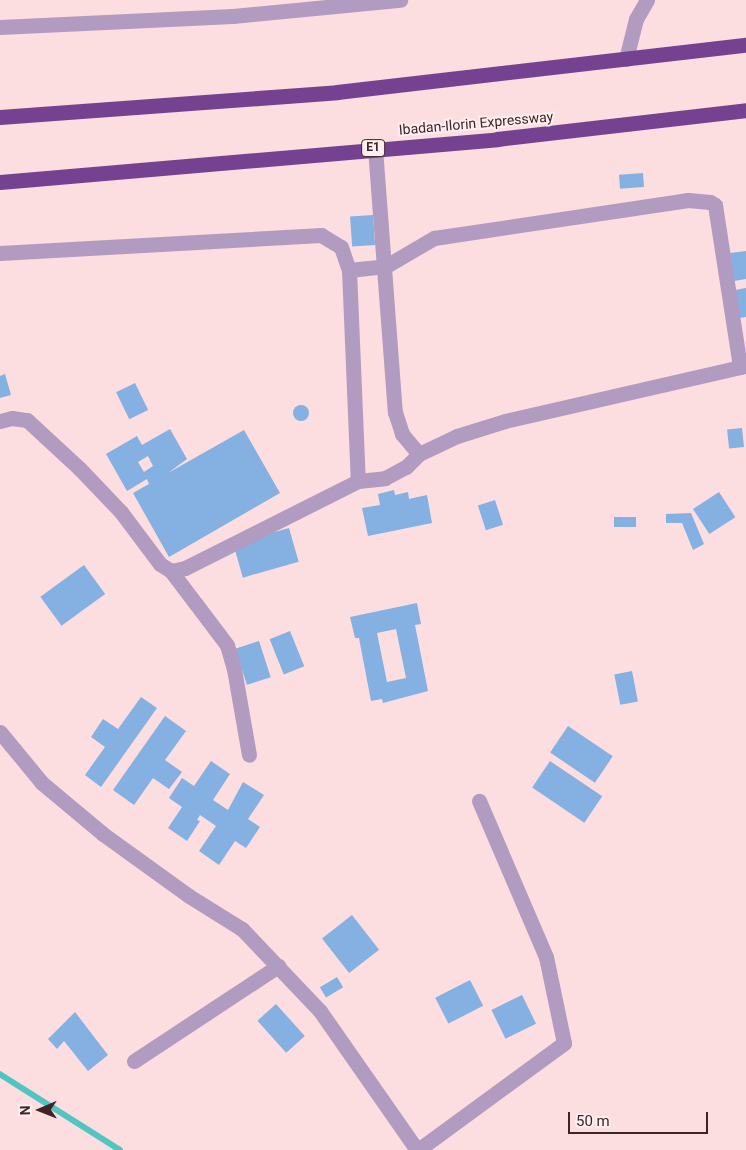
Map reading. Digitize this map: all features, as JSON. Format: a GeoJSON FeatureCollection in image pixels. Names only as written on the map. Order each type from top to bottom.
{"type":"FeatureCollection","features":[{"type":"Feature","properties":{"kind":"highway"},"geometry":{"type":"LineString","coordinates":[[0,117],[337,92],[746,45]]}},
{"type":"Feature","properties":{"kind":"highway","name":"Ibadan-Ilorin Expressway"},"geometry":{"type":"LineString","coordinates":[[0,182],[147,171],[375,148],[498,140],[746,110]]}},
{"type":"Feature","properties":{"kind":"street"},"geometry":{"type":"LineString","coordinates":[[0,27],[233,16],[400,0]]}},
{"type":"Feature","properties":{"kind":"street"},"geometry":{"type":"LineString","coordinates":[[626,59],[636,19],[646,0]]}},
{"type":"Feature","properties":{"kind":"street"},"geometry":{"type":"LineString","coordinates":[[375,148],[386,266],[396,412],[402,434],[419,454]]}},
{"type":"Feature","properties":{"kind":"street"},"geometry":{"type":"LineString","coordinates":[[171,571],[185,568],[358,481],[384,478],[406,467],[419,454],[458,436],[505,421],[743,367],[715,206],[710,202],[688,200],[434,238],[386,266],[349,270]]}},
{"type":"Feature","properties":{"kind":"street"},"geometry":{"type":"LineString","coordinates":[[0,253],[321,236],[341,247],[349,270],[358,481]]}},
{"type":"Feature","properties":{"kind":"street"},"geometry":{"type":"LineString","coordinates":[[0,421],[12,418],[27,420],[121,512],[160,564],[171,571],[227,645],[234,669],[249,754]]}},
{"type":"Feature","properties":{"kind":"street"},"geometry":{"type":"LineString","coordinates":[[0,732],[42,783],[72,809],[189,896],[242,928],[320,1011],[417,1150],[564,1043],[546,957],[479,801]]}},
{"type":"Feature","properties":{"kind":"street"},"geometry":{"type":"LineString","coordinates":[[134,1061],[278,966]]}},
{"type":"Feature","properties":{"kind":"building"},"geometry":{"type":"Polygon","coordinates":[[[643,173],[644,187],[620,189],[619,175],[643,173]]]}},
{"type":"Feature","properties":{"kind":"building"},"geometry":{"type":"Polygon","coordinates":[[[373,215],[375,245],[352,247],[350,217],[373,215]]]}},
{"type":"Feature","properties":{"kind":"building"},"geometry":{"type":"Polygon","coordinates":[[[746,251],[746,279],[734,281],[730,253],[746,251]]]}},
{"type":"Feature","properties":{"kind":"building"},"geometry":{"type":"Polygon","coordinates":[[[746,288],[746,317],[739,318],[735,290],[746,288]]]}},
{"type":"Feature","properties":{"kind":"building"},"geometry":{"type":"Polygon","coordinates":[[[5,374],[11,395],[0,398],[0,376],[5,374]]]}},
{"type":"Feature","properties":{"kind":"building"},"geometry":{"type":"Polygon","coordinates":[[[135,383],[148,410],[129,419],[116,392],[135,383]]]}},
{"type":"Feature","properties":{"kind":"building"},"geometry":{"type":"Polygon","coordinates":[[[301,405],[309,413],[301,421],[293,413],[301,405]]]}},
{"type":"Feature","properties":{"kind":"building"},"geometry":{"type":"Polygon","coordinates":[[[742,428],[744,447],[729,448],[727,430],[742,428]]]}},
{"type":"Feature","properties":{"kind":"building"},"geometry":{"type":"Polygon","coordinates":[[[170,429],[187,459],[168,473],[244,430],[280,493],[169,557],[133,493],[149,484],[147,479],[127,491],[106,454],[137,436],[142,445],[170,429]],[[148,456],[138,462],[144,472],[153,466],[148,456]]]}},
{"type":"Feature","properties":{"kind":"building"},"geometry":{"type":"Polygon","coordinates":[[[394,490],[395,495],[408,492],[409,499],[427,495],[432,523],[368,536],[362,508],[380,505],[378,494],[394,490]]]}},
{"type":"Feature","properties":{"kind":"building"},"geometry":{"type":"Polygon","coordinates":[[[719,492],[735,517],[709,534],[693,509],[719,492]]]}},
{"type":"Feature","properties":{"kind":"building"},"geometry":{"type":"Polygon","coordinates":[[[495,500],[503,525],[486,530],[478,506],[495,500]]]}},
{"type":"Feature","properties":{"kind":"building"},"geometry":{"type":"Polygon","coordinates":[[[691,513],[704,544],[693,550],[682,523],[666,523],[666,514],[691,513]]]}},
{"type":"Feature","properties":{"kind":"building"},"geometry":{"type":"Polygon","coordinates":[[[614,517],[636,517],[636,527],[614,527],[614,517]]]}},
{"type":"Feature","properties":{"kind":"building"},"geometry":{"type":"Polygon","coordinates":[[[289,528],[299,562],[243,578],[233,544],[289,528]]]}},
{"type":"Feature","properties":{"kind":"building"},"geometry":{"type":"Polygon","coordinates":[[[84,565],[105,594],[61,626],[40,597],[84,565]]]}},
{"type":"Feature","properties":{"kind":"building"},"geometry":{"type":"Polygon","coordinates":[[[417,603],[421,624],[415,625],[428,691],[383,703],[382,699],[371,701],[359,638],[355,638],[350,617],[417,603]],[[396,629],[377,633],[387,682],[406,678],[396,629]]]}},
{"type":"Feature","properties":{"kind":"building"},"geometry":{"type":"Polygon","coordinates":[[[290,631],[304,666],[284,674],[270,639],[290,631]]]}},
{"type":"Feature","properties":{"kind":"building"},"geometry":{"type":"Polygon","coordinates":[[[259,641],[271,677],[247,685],[235,649],[259,641]]]}},
{"type":"Feature","properties":{"kind":"building"},"geometry":{"type":"Polygon","coordinates":[[[632,671],[638,701],[620,705],[614,674],[632,671]]]}},
{"type":"Feature","properties":{"kind":"building"},"geometry":{"type":"Polygon","coordinates":[[[141,697],[157,708],[101,787],[85,775],[105,747],[91,737],[103,719],[118,729],[141,697]]]}},
{"type":"Feature","properties":{"kind":"building"},"geometry":{"type":"Polygon","coordinates":[[[165,716],[186,731],[165,760],[182,772],[169,789],[153,778],[134,805],[113,790],[165,716]]]}},
{"type":"Feature","properties":{"kind":"building"},"geometry":{"type":"Polygon","coordinates":[[[568,726],[613,756],[595,783],[550,753],[568,726]]]}},
{"type":"Feature","properties":{"kind":"building"},"geometry":{"type":"Polygon","coordinates":[[[211,761],[230,774],[213,800],[228,810],[243,782],[264,795],[248,819],[260,827],[246,848],[235,841],[219,865],[199,851],[216,826],[200,815],[197,820],[200,821],[187,841],[168,828],[182,807],[169,798],[182,778],[194,786],[211,761]]]}},
{"type":"Feature","properties":{"kind":"building"},"geometry":{"type":"Polygon","coordinates":[[[550,761],[602,796],[584,823],[532,788],[550,761]]]}},
{"type":"Feature","properties":{"kind":"building"},"geometry":{"type":"Polygon","coordinates":[[[352,915],[379,950],[349,973],[322,938],[352,915]]]}},
{"type":"Feature","properties":{"kind":"building"},"geometry":{"type":"Polygon","coordinates":[[[337,977],[343,987],[326,998],[320,987],[337,977]]]}},
{"type":"Feature","properties":{"kind":"building"},"geometry":{"type":"Polygon","coordinates":[[[470,980],[483,1006],[448,1024],[435,998],[470,980]]]}},
{"type":"Feature","properties":{"kind":"building"},"geometry":{"type":"Polygon","coordinates":[[[522,995],[536,1024],[505,1039],[491,1010],[522,995]]]}},
{"type":"Feature","properties":{"kind":"building"},"geometry":{"type":"Polygon","coordinates":[[[276,1004],[305,1036],[286,1053],[257,1021],[276,1004]]]}},
{"type":"Feature","properties":{"kind":"building"},"geometry":{"type":"Polygon","coordinates":[[[75,1012],[108,1055],[88,1071],[64,1041],[57,1049],[48,1039],[75,1012]]]}},
{"type":"Feature","properties":{"kind":"waterway"},"geometry":{"type":"LineString","coordinates":[[0,1074],[120,1150]]}}]}
